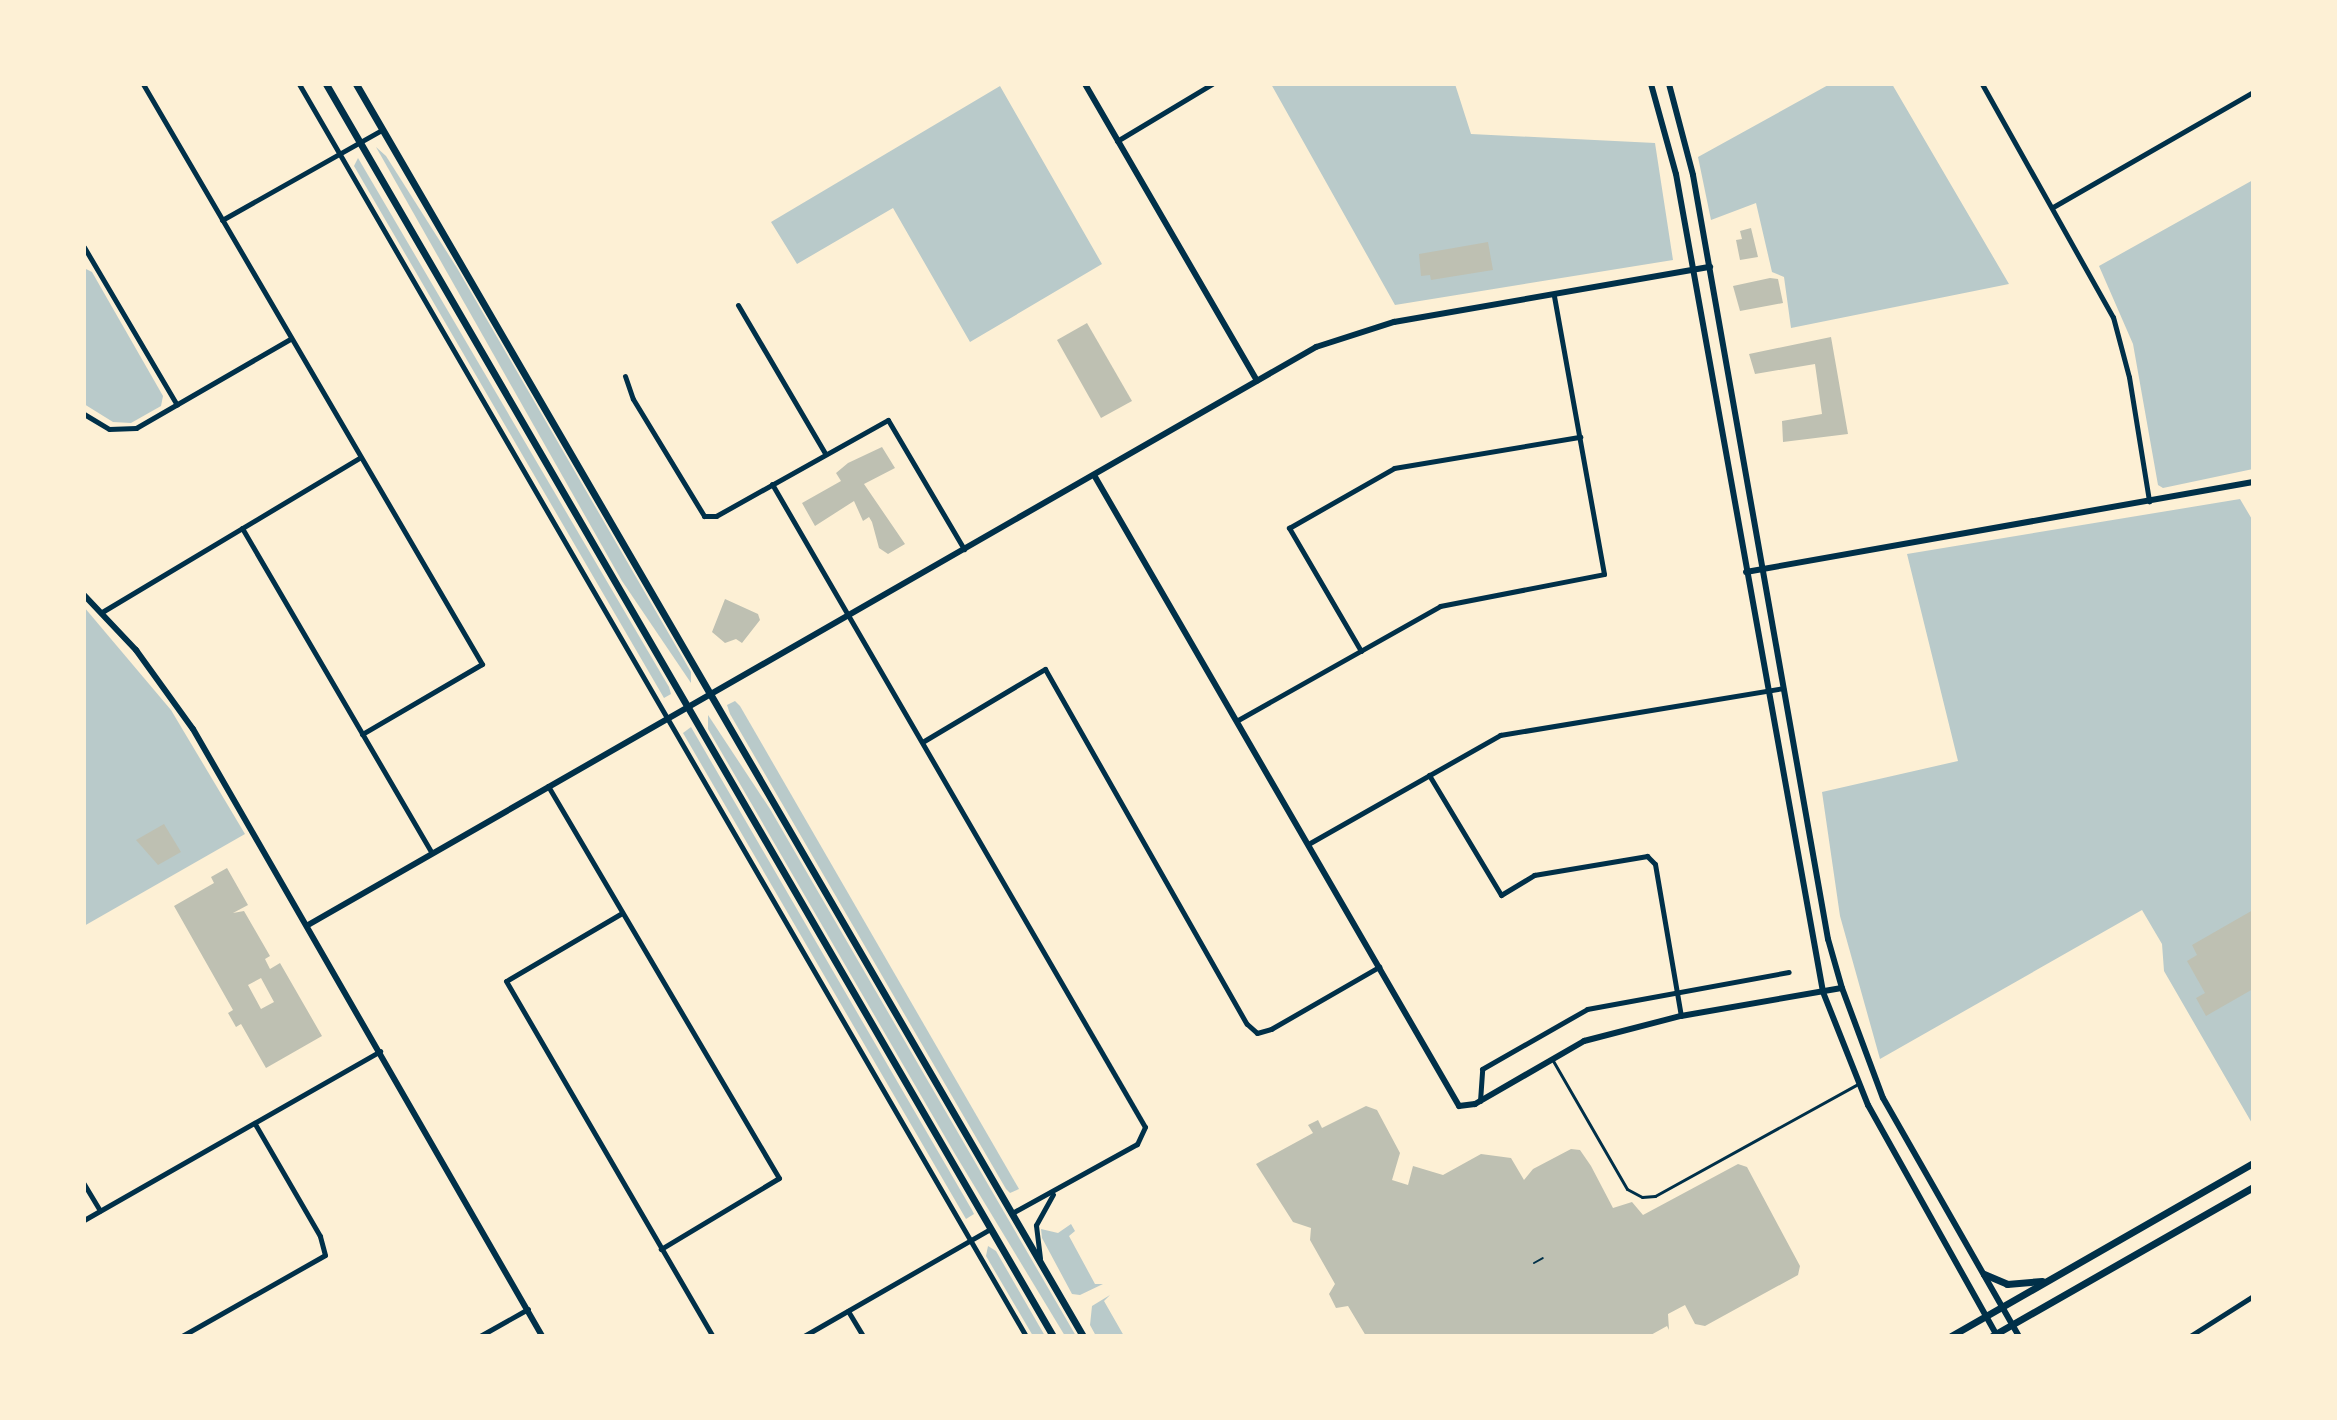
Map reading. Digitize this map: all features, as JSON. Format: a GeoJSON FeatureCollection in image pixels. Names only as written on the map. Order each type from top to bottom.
{"type":"FeatureCollection","features":[{"type":"Feature","properties":{"kind":"main road"},"geometry":{"type":"LineString","coordinates":[[326,84],[1053,1336]]}},
{"type":"Feature","properties":{"kind":"main road"},"geometry":{"type":"LineString","coordinates":[[356,84],[1083,1336]]}},
{"type":"Feature","properties":{"kind":"main road"},"geometry":{"type":"LineString","coordinates":[[1951,1336],[2253,1163]]}},
{"type":"Feature","properties":{"kind":"main road"},"geometry":{"type":"LineString","coordinates":[[1995,1335],[2253,1187]]}},
{"type":"Feature","properties":{"kind":"main road"},"geometry":{"type":"LineString","coordinates":[[1984,1274],[2007,1284],[2048,1281]]}},
{"type":"Feature","properties":{"kind":"street"},"geometry":{"type":"LineString","coordinates":[[143,84],[482,664],[362,734]]}},
{"type":"Feature","properties":{"kind":"street"},"geometry":{"type":"LineString","coordinates":[[299,84],[1026,1336]]}},
{"type":"Feature","properties":{"kind":"street"},"geometry":{"type":"LineString","coordinates":[[1085,84],[1257,381]]}},
{"type":"Feature","properties":{"kind":"street"},"geometry":{"type":"LineString","coordinates":[[1117,141],[1212,84]]}},
{"type":"Feature","properties":{"kind":"street"},"geometry":{"type":"LineString","coordinates":[[1651,84],[1674,165],[1694,270],[1823,992],[1858,1084],[1995,1335]]}},
{"type":"Feature","properties":{"kind":"street"},"geometry":{"type":"LineString","coordinates":[[1669,84],[1688,148],[1828,939],[1842,988],[1883,1098],[2019,1336]]}},
{"type":"Feature","properties":{"kind":"street"},"geometry":{"type":"LineString","coordinates":[[1982,84],[2113,317],[2129,377],[2149,502]]}},
{"type":"Feature","properties":{"kind":"street"},"geometry":{"type":"LineString","coordinates":[[2053,207],[2253,92]]}},
{"type":"Feature","properties":{"kind":"street"},"geometry":{"type":"LineString","coordinates":[[222,220],[339,151],[383,129]]}},
{"type":"Feature","properties":{"kind":"street"},"geometry":{"type":"LineString","coordinates":[[84,247],[86,257],[177,405]]}},
{"type":"Feature","properties":{"kind":"street"},"geometry":{"type":"LineString","coordinates":[[308,925],[1316,347],[1368,328],[1710,267]]}},
{"type":"Feature","properties":{"kind":"street"},"geometry":{"type":"LineString","coordinates":[[1238,720],[1440,606],[1604,574],[1554,295]]}},
{"type":"Feature","properties":{"kind":"street"},"geometry":{"type":"LineString","coordinates":[[738,305],[825,453]]}},
{"type":"Feature","properties":{"kind":"street"},"geometry":{"type":"LineString","coordinates":[[84,414],[122,431],[177,405],[290,339]]}},
{"type":"Feature","properties":{"kind":"street"},"geometry":{"type":"LineString","coordinates":[[625,376],[633,399],[699,513],[711,518],[888,420],[964,549]]}},
{"type":"Feature","properties":{"kind":"street"},"geometry":{"type":"LineString","coordinates":[[1361,651],[1289,528],[1394,468],[1580,437]]}},
{"type":"Feature","properties":{"kind":"street"},"geometry":{"type":"LineString","coordinates":[[102,612],[359,458]]}},
{"type":"Feature","properties":{"kind":"street"},"geometry":{"type":"LineString","coordinates":[[1094,475],[1310,843],[1459,1106],[1480,1101],[1584,1041],[1681,1016],[1842,988]]}},
{"type":"Feature","properties":{"kind":"street"},"geometry":{"type":"LineString","coordinates":[[1746,572],[2253,482]]}},
{"type":"Feature","properties":{"kind":"street"},"geometry":{"type":"LineString","coordinates":[[772,484],[1140,1116],[1144,1135],[1137,1144],[1012,1213]]}},
{"type":"Feature","properties":{"kind":"street"},"geometry":{"type":"LineString","coordinates":[[242,528],[432,853]]}},
{"type":"Feature","properties":{"kind":"street"},"geometry":{"type":"LineString","coordinates":[[84,595],[102,612],[188,720],[529,1308],[542,1336]]}},
{"type":"Feature","properties":{"kind":"street"},"geometry":{"type":"LineString","coordinates":[[924,741],[1045,669],[1247,1024],[1257,1033],[1379,967]]}},
{"type":"Feature","properties":{"kind":"street"},"geometry":{"type":"LineString","coordinates":[[1310,843],[1500,735],[1783,688]]}},
{"type":"Feature","properties":{"kind":"street"},"geometry":{"type":"LineString","coordinates":[[1429,775],[1501,895],[1534,875],[1647,856],[1655,864],[1681,1016]]}},
{"type":"Feature","properties":{"kind":"street"},"geometry":{"type":"LineString","coordinates":[[548,786],[779,1178],[661,1249]]}},
{"type":"Feature","properties":{"kind":"street"},"geometry":{"type":"LineString","coordinates":[[622,913],[506,981],[713,1336]]}},
{"type":"Feature","properties":{"kind":"street"},"geometry":{"type":"LineString","coordinates":[[1480,1101],[1482,1069],[1587,1009],[1676,989],[1789,972]]}},
{"type":"Feature","properties":{"kind":"street"},"geometry":{"type":"LineString","coordinates":[[84,1220],[380,1051]]}},
{"type":"Feature","properties":{"kind":"street"},"geometry":{"type":"LineString","coordinates":[[182,1336],[325,1255],[320,1236],[255,1124]]}},
{"type":"Feature","properties":{"kind":"street"},"geometry":{"type":"LineString","coordinates":[[84,1184],[100,1211]]}},
{"type":"Feature","properties":{"kind":"street"},"geometry":{"type":"LineString","coordinates":[[1041,1263],[1036,1225],[1057,1189]]}},
{"type":"Feature","properties":{"kind":"street"},"geometry":{"type":"LineString","coordinates":[[804,1336],[991,1229]]}},
{"type":"Feature","properties":{"kind":"street"},"geometry":{"type":"LineString","coordinates":[[2190,1336],[2253,1296]]}},
{"type":"Feature","properties":{"kind":"street"},"geometry":{"type":"LineString","coordinates":[[480,1336],[529,1308]]}},
{"type":"Feature","properties":{"kind":"street"},"geometry":{"type":"LineString","coordinates":[[848,1311],[863,1336]]}},
{"type":"Feature","properties":{"kind":"lane"},"geometry":{"type":"LineString","coordinates":[[1552,1059],[1627,1189],[1642,1197],[1655,1196],[1858,1084]]}},
{"type":"Feature","properties":{"kind":"path"},"geometry":{"type":"LineString","coordinates":[[1534,1263],[1543,1258]]}},
{"type":"Feature","properties":{"kind":"shaded area"},"geometry":{"type":"Polygon","coordinates":[[[1271,84],[1455,84],[1471,134],[1655,143],[1673,260],[1395,305],[1271,84]]]}},
{"type":"Feature","properties":{"kind":"shaded area"},"geometry":{"type":"Polygon","coordinates":[[[1830,84],[1892,84],[2009,284],[1791,328],[1784,277],[1772,272],[1756,203],[1711,220],[1698,157],[1830,84]]]}},
{"type":"Feature","properties":{"kind":"shaded area"},"geometry":{"type":"Polygon","coordinates":[[[1000,86],[1102,264],[970,342],[893,208],[797,264],[771,222],[1000,86]]]}},
{"type":"Feature","properties":{"kind":"shaded area"},"geometry":{"type":"Polygon","coordinates":[[[376,147],[386,156],[457,268],[691,672],[691,683],[622,581],[376,147]]]}},
{"type":"Feature","properties":{"kind":"shaded area"},"geometry":{"type":"Polygon","coordinates":[[[358,158],[671,694],[664,698],[354,166],[358,158]]]}},
{"type":"Feature","properties":{"kind":"shaded area"},"geometry":{"type":"Polygon","coordinates":[[[2253,180],[2253,469],[2163,488],[2158,485],[2133,344],[2099,266],[2253,180]]]}},
{"type":"Feature","properties":{"kind":"shaded area"},"geometry":{"type":"Polygon","coordinates":[[[84,268],[92,272],[163,396],[161,406],[131,423],[113,422],[84,404],[84,268]]]}},
{"type":"Feature","properties":{"kind":"shaded area"},"geometry":{"type":"Polygon","coordinates":[[[2240,499],[2253,521],[2253,1125],[2164,971],[2162,944],[2142,910],[1880,1059],[1840,916],[1822,792],[1958,761],[1907,554],[2240,499]]]}},
{"type":"Feature","properties":{"kind":"shaded area"},"geometry":{"type":"Polygon","coordinates":[[[84,607],[171,710],[245,834],[84,926],[84,607]]]}},
{"type":"Feature","properties":{"kind":"shaded area"},"geometry":{"type":"Polygon","coordinates":[[[735,701],[1019,1189],[1010,1193],[1006,1189],[730,714],[727,705],[735,701]]]}},
{"type":"Feature","properties":{"kind":"shaded area"},"geometry":{"type":"Polygon","coordinates":[[[708,715],[770,809],[1076,1336],[1065,1336],[955,1154],[708,729],[708,715]]]}},
{"type":"Feature","properties":{"kind":"shaded area"},"geometry":{"type":"Polygon","coordinates":[[[691,727],[972,1210],[974,1214],[966,1219],[683,733],[691,727]]]}},
{"type":"Feature","properties":{"kind":"shaded area"},"geometry":{"type":"Polygon","coordinates":[[[1071,1224],[1075,1231],[1069,1236],[1095,1284],[1103,1284],[1080,1295],[1072,1294],[1042,1238],[1041,1229],[1058,1233],[1071,1224]]]}},
{"type":"Feature","properties":{"kind":"shaded area"},"geometry":{"type":"Polygon","coordinates":[[[988,1246],[996,1251],[1045,1336],[1033,1336],[986,1256],[988,1246]]]}},
{"type":"Feature","properties":{"kind":"shaded area"},"geometry":{"type":"Polygon","coordinates":[[[1110,1295],[1104,1301],[1124,1336],[1096,1336],[1090,1325],[1092,1306],[1110,1295]]]}},
{"type":"Feature","properties":{"kind":"building"},"geometry":{"type":"Polygon","coordinates":[[[1751,228],[1758,257],[1740,260],[1736,240],[1742,239],[1740,231],[1751,228]]]}},
{"type":"Feature","properties":{"kind":"building"},"geometry":{"type":"Polygon","coordinates":[[[1488,242],[1493,270],[1431,280],[1430,275],[1421,276],[1419,254],[1488,242]]]}},
{"type":"Feature","properties":{"kind":"building"},"geometry":{"type":"Polygon","coordinates":[[[1778,279],[1783,303],[1740,311],[1733,286],[1778,279]]]}},
{"type":"Feature","properties":{"kind":"building"},"geometry":{"type":"Polygon","coordinates":[[[1087,323],[1132,401],[1101,418],[1057,340],[1087,323]]]}},
{"type":"Feature","properties":{"kind":"building"},"geometry":{"type":"Polygon","coordinates":[[[1831,337],[1848,434],[1783,442],[1782,421],[1822,414],[1815,364],[1755,374],[1749,354],[1831,337]]]}},
{"type":"Feature","properties":{"kind":"building"},"geometry":{"type":"Polygon","coordinates":[[[882,447],[895,468],[864,484],[905,544],[888,554],[879,548],[872,522],[869,517],[863,521],[854,501],[815,526],[802,503],[841,481],[836,473],[848,463],[882,447]]]}},
{"type":"Feature","properties":{"kind":"building"},"geometry":{"type":"Polygon","coordinates":[[[725,599],[758,614],[760,620],[742,643],[736,639],[725,643],[712,632],[725,599]]]}},
{"type":"Feature","properties":{"kind":"building"},"geometry":{"type":"Polygon","coordinates":[[[164,824],[181,852],[158,865],[136,840],[164,824]]]}},
{"type":"Feature","properties":{"kind":"building"},"geometry":{"type":"Polygon","coordinates":[[[227,868],[248,905],[233,913],[244,911],[270,956],[265,959],[270,969],[280,963],[322,1036],[266,1068],[241,1024],[236,1027],[228,1013],[233,1010],[174,906],[214,883],[211,877],[227,868]],[[261,978],[248,985],[261,1009],[274,1002],[261,978]]]}},
{"type":"Feature","properties":{"kind":"building"},"geometry":{"type":"Polygon","coordinates":[[[2253,910],[2253,989],[2206,1016],[2196,998],[2205,993],[2187,961],[2197,955],[2192,945],[2253,910]]]}},
{"type":"Feature","properties":{"kind":"building"},"geometry":{"type":"Polygon","coordinates":[[[1366,1106],[1377,1110],[1400,1153],[1392,1180],[1408,1185],[1413,1166],[1443,1175],[1481,1154],[1511,1158],[1524,1180],[1533,1169],[1571,1149],[1580,1150],[1613,1208],[1632,1202],[1643,1215],[1738,1164],[1747,1167],[1800,1266],[1798,1275],[1705,1326],[1695,1324],[1685,1305],[1668,1314],[1669,1330],[1667,1326],[1649,1336],[1366,1336],[1348,1306],[1336,1308],[1329,1294],[1335,1284],[1310,1240],[1311,1228],[1293,1222],[1256,1164],[1313,1133],[1308,1125],[1318,1120],[1322,1128],[1366,1106]]]}}]}
